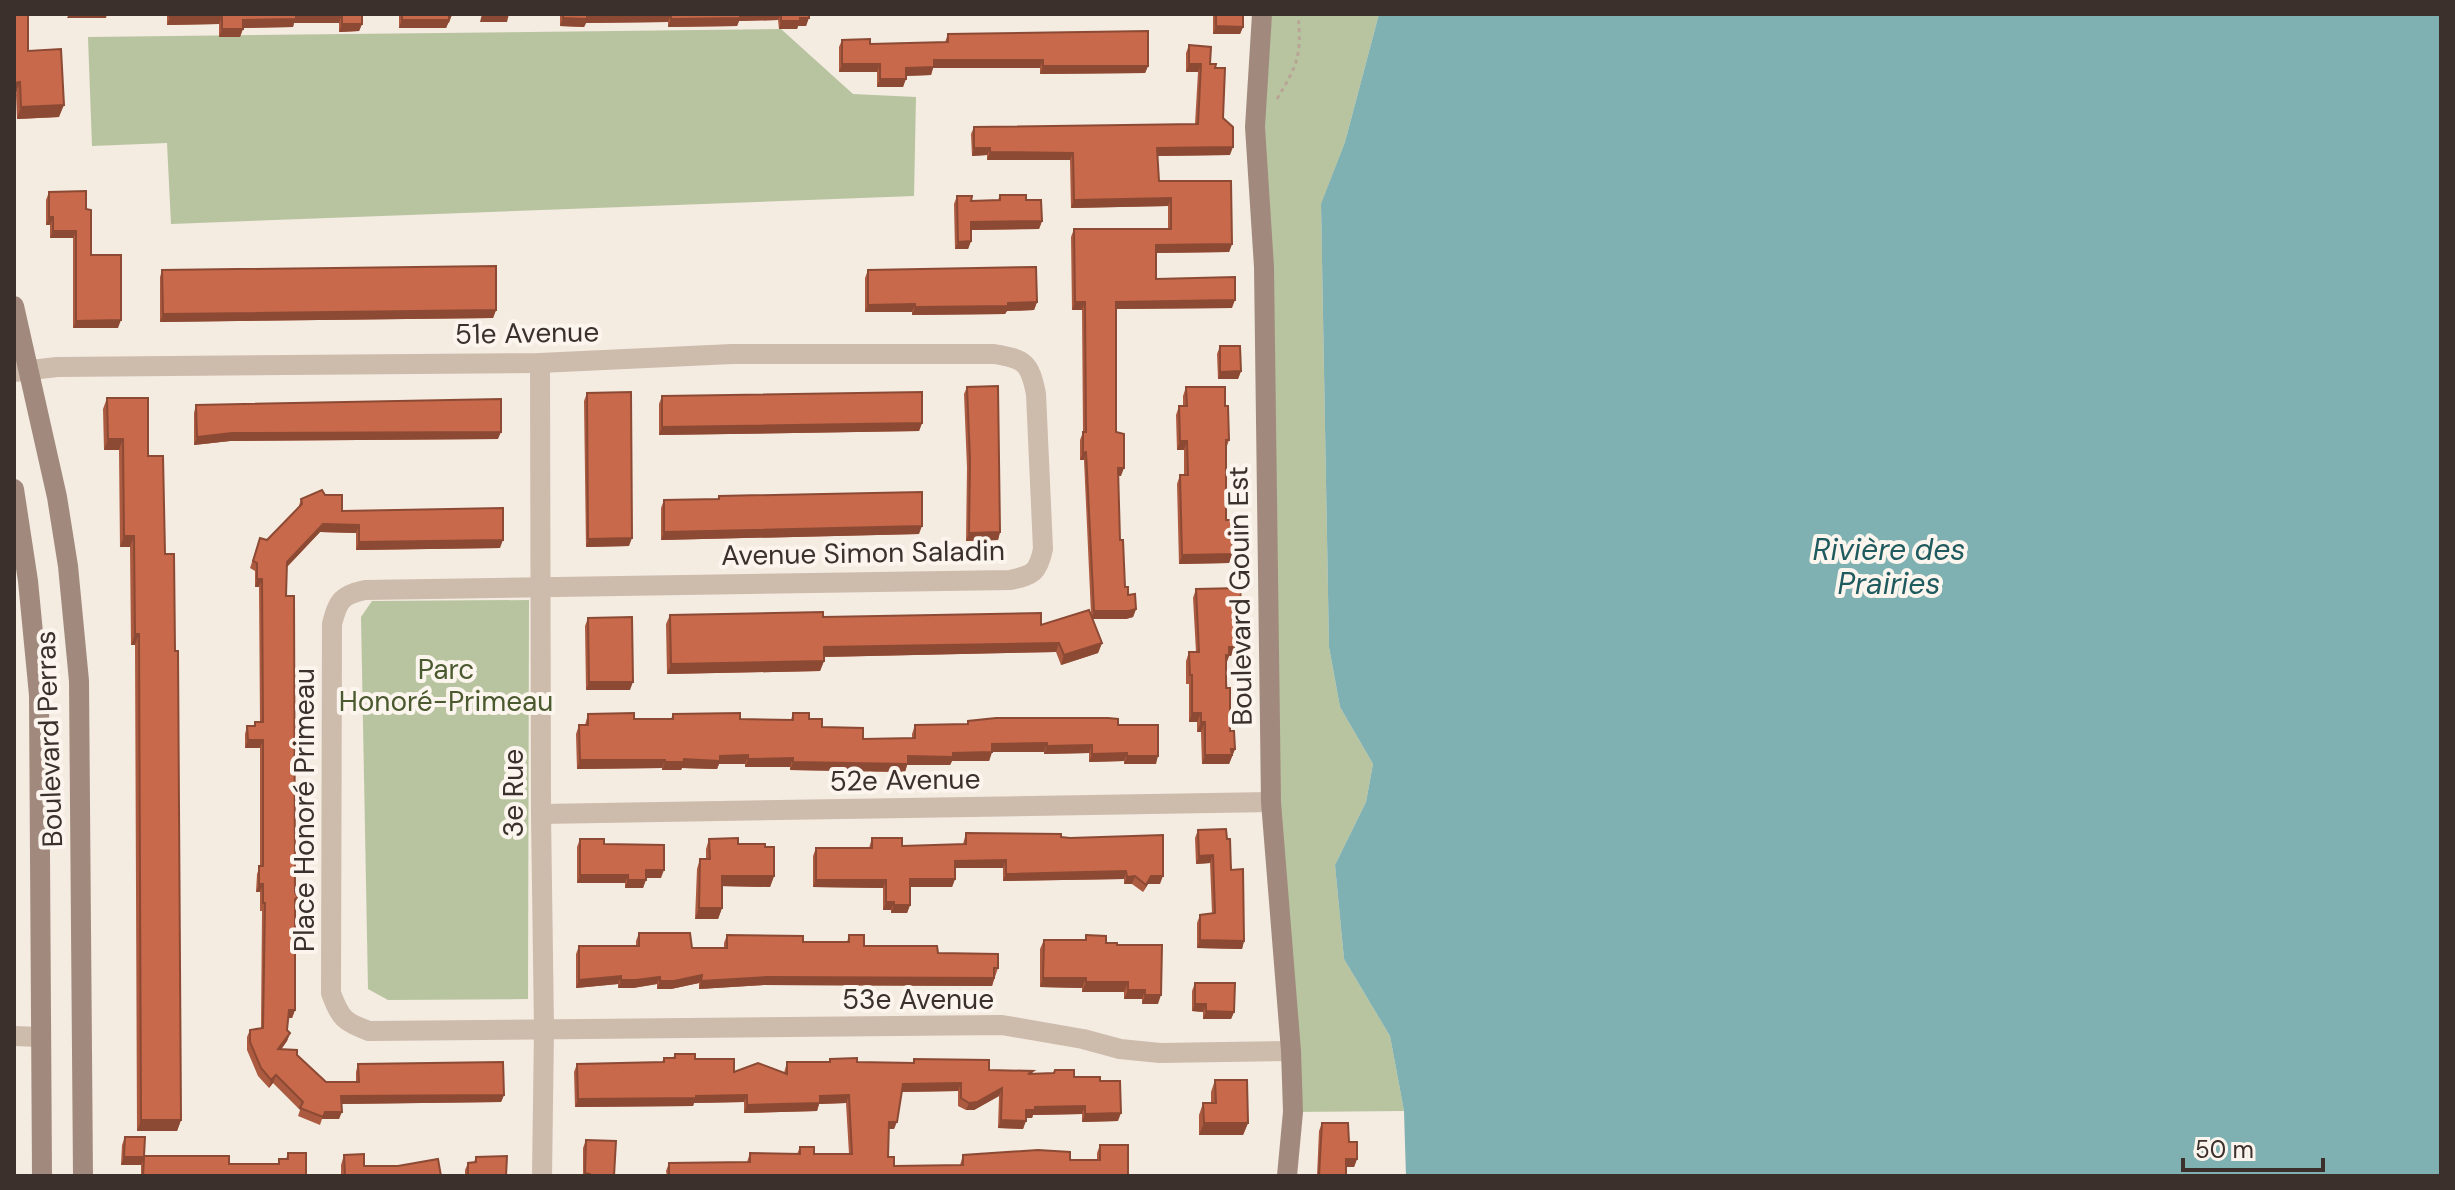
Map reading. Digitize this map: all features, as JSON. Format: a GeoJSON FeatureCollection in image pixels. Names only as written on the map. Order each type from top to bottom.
{"type":"FeatureCollection","features":[{"type":"Feature","properties":{"kind":"main road","name":"Boulevard Gouin Est"},"geometry":{"type":"LineString","coordinates":[[1262,14],[1255,127],[1264,267],[1271,802],[1293,1112],[1287,1176]]}},
{"type":"Feature","properties":{"kind":"main road","name":"Boulevard Perras"},"geometry":{"type":"LineString","coordinates":[[14,306],[21,371],[57,497],[68,566],[79,681],[83,1176]]}},
{"type":"Feature","properties":{"kind":"main road","name":"Boulevard Perras"},"geometry":{"type":"LineString","coordinates":[[14,489],[28,581],[39,695],[42,1176]]}},
{"type":"Feature","properties":{"kind":"street","name":"51e Avenue"},"geometry":{"type":"LineString","coordinates":[[21,371],[57,367],[540,363],[732,354],[994,354],[1016,358],[1026,365],[1032,375]]}},
{"type":"Feature","properties":{"kind":"street","name":"3e Rue"},"geometry":{"type":"LineString","coordinates":[[540,363],[542,1176]]}},
{"type":"Feature","properties":{"kind":"street","name":"Avenue Simon Saladin"},"geometry":{"type":"LineString","coordinates":[[541,586],[1010,580],[1027,576],[1040,564],[1043,549],[1036,394],[1032,375]]}},
{"type":"Feature","properties":{"kind":"street","name":"Place Honoré Primeau"},"geometry":{"type":"LineString","coordinates":[[541,586],[365,590],[349,593],[337,605],[332,624],[331,993],[336,1008],[348,1024],[369,1031],[544,1029]]}},
{"type":"Feature","properties":{"kind":"street","name":"52e Avenue"},"geometry":{"type":"LineString","coordinates":[[541,814],[1271,802]]}},
{"type":"Feature","properties":{"kind":"street","name":"53e Avenue"},"geometry":{"type":"LineString","coordinates":[[544,1029],[1002,1025],[1083,1039],[1120,1049],[1160,1053],[1291,1051]]}},
{"type":"Feature","properties":{"kind":"street"},"geometry":{"type":"LineString","coordinates":[[14,1036],[40,1037]]}},
{"type":"Feature","properties":{"kind":"path"},"geometry":{"type":"LineString","coordinates":[[1255,127],[1278,98],[1294,70],[1301,44],[1298,14]]}},
{"type":"Feature","properties":{"kind":"green space"},"geometry":{"type":"Polygon","coordinates":[[[1262,14],[1379,14],[1345,142],[1321,205],[1329,647],[1340,707],[1373,764],[1366,802],[1335,865],[1344,959],[1390,1036],[1404,1111],[1293,1112],[1271,802],[1262,14]]]}},
{"type":"Feature","properties":{"kind":"green space"},"geometry":{"type":"Polygon","coordinates":[[[781,29],[853,94],[916,97],[914,196],[171,224],[167,143],[92,146],[88,37],[781,29]]]}},
{"type":"Feature","properties":{"kind":"green space","name":"Parc Honoré-Primeau"},"geometry":{"type":"Polygon","coordinates":[[[529,600],[528,999],[388,1000],[368,989],[361,617],[372,601],[529,600]]]}},
{"type":"Feature","properties":{"kind":"water","name":"Rivière des Prairies"},"geometry":{"type":"Polygon","coordinates":[[[1379,14],[2441,14],[2441,1176],[1406,1176],[1404,1111],[1390,1036],[1344,959],[1335,865],[1366,802],[1373,764],[1340,707],[1329,647],[1321,204],[1345,142],[1379,14]]]}},
{"type":"Feature","properties":{"kind":"building"},"geometry":{"type":"Polygon","coordinates":[[[14,14],[28,14],[28,51],[61,49],[64,105],[21,107],[20,82],[14,83],[14,14]]]}},
{"type":"Feature","properties":{"kind":"building"},"geometry":{"type":"Polygon","coordinates":[[[170,14],[362,14],[362,24],[342,24],[342,15],[296,15],[296,19],[243,20],[243,29],[222,29],[222,17],[170,17],[170,14]]]}},
{"type":"Feature","properties":{"kind":"building"},"geometry":{"type":"Polygon","coordinates":[[[402,14],[452,15],[449,15],[449,20],[402,20],[402,14]]]}},
{"type":"Feature","properties":{"kind":"building"},"geometry":{"type":"Polygon","coordinates":[[[563,14],[661,14],[587,16],[587,19],[563,18],[563,14]]]}},
{"type":"Feature","properties":{"kind":"building"},"geometry":{"type":"Polygon","coordinates":[[[671,14],[740,14],[740,18],[671,19],[671,14]]]}},
{"type":"Feature","properties":{"kind":"building"},"geometry":{"type":"Polygon","coordinates":[[[781,14],[809,14],[809,18],[781,21],[781,14]]]}},
{"type":"Feature","properties":{"kind":"building"},"geometry":{"type":"Polygon","coordinates":[[[1216,14],[1243,14],[1243,27],[1216,26],[1216,14]]]}},
{"type":"Feature","properties":{"kind":"building"},"geometry":{"type":"Polygon","coordinates":[[[1148,31],[1148,66],[1043,66],[1043,60],[934,60],[934,67],[906,68],[906,79],[880,79],[880,64],[842,64],[842,40],[870,39],[870,44],[948,42],[948,34],[1148,31]]]}},
{"type":"Feature","properties":{"kind":"building"},"geometry":{"type":"Polygon","coordinates":[[[1189,45],[1211,47],[1210,64],[1216,64],[1215,68],[1225,68],[1223,118],[1233,127],[1233,147],[1157,148],[1159,181],[1231,181],[1232,244],[1156,245],[1156,279],[1235,277],[1235,300],[1116,302],[1116,432],[1124,434],[1124,468],[1118,468],[1120,540],[1123,540],[1125,587],[1128,587],[1128,595],[1135,594],[1136,609],[1094,611],[1086,452],[1083,453],[1083,432],[1086,432],[1085,302],[1075,302],[1074,229],[1171,229],[1171,198],[1074,200],[1073,153],[990,152],[990,148],[974,148],[974,127],[1198,124],[1201,64],[1189,64],[1189,45]]]}},
{"type":"Feature","properties":{"kind":"building"},"geometry":{"type":"Polygon","coordinates":[[[86,191],[86,209],[91,210],[91,255],[121,255],[121,320],[76,321],[76,231],[53,231],[53,217],[49,217],[49,192],[86,191]]]}},
{"type":"Feature","properties":{"kind":"building"},"geometry":{"type":"Polygon","coordinates":[[[1000,195],[1026,195],[1026,200],[1041,200],[1042,221],[971,222],[971,241],[958,242],[957,196],[972,196],[971,201],[1000,200],[1000,195]]]}},
{"type":"Feature","properties":{"kind":"building"},"geometry":{"type":"Polygon","coordinates":[[[496,266],[496,310],[163,314],[162,270],[496,266]]]}},
{"type":"Feature","properties":{"kind":"building"},"geometry":{"type":"Polygon","coordinates":[[[1036,267],[1037,302],[1008,303],[1008,306],[868,305],[868,270],[1036,267]]]}},
{"type":"Feature","properties":{"kind":"building"},"geometry":{"type":"Polygon","coordinates":[[[1220,346],[1240,346],[1241,371],[1220,372],[1220,346]]]}},
{"type":"Feature","properties":{"kind":"building"},"geometry":{"type":"Polygon","coordinates":[[[998,386],[1000,532],[969,533],[967,387],[998,386]]]}},
{"type":"Feature","properties":{"kind":"building"},"geometry":{"type":"Polygon","coordinates":[[[1186,387],[1225,387],[1229,440],[1226,440],[1226,520],[1233,520],[1232,554],[1182,555],[1180,475],[1188,475],[1187,441],[1180,441],[1179,406],[1187,406],[1186,387]]]}},
{"type":"Feature","properties":{"kind":"building"},"geometry":{"type":"Polygon","coordinates":[[[631,392],[632,538],[588,539],[587,393],[631,392]]]}},
{"type":"Feature","properties":{"kind":"building"},"geometry":{"type":"Polygon","coordinates":[[[922,392],[922,423],[662,427],[662,396],[922,392]]]}},
{"type":"Feature","properties":{"kind":"building"},"geometry":{"type":"Polygon","coordinates":[[[107,398],[148,398],[148,456],[163,456],[165,554],[174,554],[175,651],[178,651],[181,1120],[141,1120],[139,634],[135,634],[134,536],[124,536],[123,439],[108,439],[107,398]]]}},
{"type":"Feature","properties":{"kind":"building"},"geometry":{"type":"Polygon","coordinates":[[[501,399],[501,432],[232,433],[197,437],[196,405],[501,399]]]}},
{"type":"Feature","properties":{"kind":"building"},"geometry":{"type":"Polygon","coordinates":[[[322,490],[325,495],[342,495],[342,511],[503,508],[503,540],[359,542],[359,525],[323,524],[287,562],[286,596],[294,596],[295,893],[298,897],[295,899],[295,1010],[289,1010],[287,1030],[290,1033],[278,1049],[297,1050],[297,1055],[326,1082],[359,1082],[358,1064],[503,1062],[504,1095],[341,1096],[342,1112],[325,1112],[323,1117],[300,1108],[303,1102],[276,1075],[271,1080],[261,1068],[250,1042],[250,1030],[263,1028],[265,903],[263,884],[259,884],[259,866],[263,866],[263,740],[248,740],[247,726],[263,722],[262,579],[257,579],[257,563],[253,561],[260,538],[267,540],[302,504],[301,499],[322,490]]]}},
{"type":"Feature","properties":{"kind":"building"},"geometry":{"type":"Polygon","coordinates":[[[922,492],[922,526],[664,532],[664,500],[922,492]]]}},
{"type":"Feature","properties":{"kind":"building"},"geometry":{"type":"Polygon","coordinates":[[[1241,588],[1239,614],[1234,614],[1234,647],[1229,647],[1229,655],[1226,655],[1230,731],[1234,731],[1235,749],[1231,749],[1232,755],[1205,755],[1205,722],[1201,722],[1201,713],[1192,713],[1189,652],[1199,652],[1196,589],[1241,588]]]}},
{"type":"Feature","properties":{"kind":"building"},"geometry":{"type":"Polygon","coordinates":[[[1089,610],[1102,643],[1064,655],[1059,643],[824,647],[824,661],[671,664],[670,615],[823,612],[823,617],[1041,613],[1041,625],[1089,610]]]}},
{"type":"Feature","properties":{"kind":"building"},"geometry":{"type":"Polygon","coordinates":[[[632,617],[633,682],[589,682],[588,618],[632,617]]]}},
{"type":"Feature","properties":{"kind":"building"},"geometry":{"type":"Polygon","coordinates":[[[634,713],[634,719],[673,719],[673,714],[740,713],[740,719],[793,720],[793,713],[809,713],[809,719],[822,719],[822,727],[863,728],[863,739],[915,738],[915,725],[968,724],[968,721],[996,718],[1108,718],[1118,719],[1118,725],[1158,725],[1158,756],[1092,754],[1092,745],[1047,746],[1047,743],[992,744],[992,752],[953,753],[953,757],[908,756],[908,764],[793,762],[793,758],[748,759],[748,755],[720,756],[720,761],[580,760],[579,725],[588,725],[588,714],[634,713]]]}},
{"type":"Feature","properties":{"kind":"building"},"geometry":{"type":"Polygon","coordinates":[[[1226,829],[1227,839],[1230,839],[1231,870],[1243,869],[1244,941],[1200,940],[1200,915],[1215,913],[1213,855],[1199,856],[1198,830],[1226,829]]]}},
{"type":"Feature","properties":{"kind":"building"},"geometry":{"type":"Polygon","coordinates":[[[966,833],[1061,834],[1061,837],[1070,838],[1163,835],[1163,876],[1151,876],[1146,885],[1135,876],[1127,877],[1126,871],[1006,874],[1006,860],[955,861],[955,879],[910,879],[910,905],[886,902],[886,880],[816,880],[816,848],[872,848],[872,838],[902,838],[902,846],[966,844],[966,833]]]}},
{"type":"Feature","properties":{"kind":"building"},"geometry":{"type":"Polygon","coordinates":[[[738,838],[738,844],[774,847],[774,876],[722,876],[722,908],[699,908],[700,859],[710,859],[709,839],[738,838]]]}},
{"type":"Feature","properties":{"kind":"building"},"geometry":{"type":"Polygon","coordinates":[[[580,839],[604,839],[604,844],[664,845],[664,870],[646,870],[646,880],[628,880],[628,875],[580,875],[580,839]]]}},
{"type":"Feature","properties":{"kind":"building"},"geometry":{"type":"Polygon","coordinates":[[[639,933],[690,933],[692,948],[727,948],[727,935],[803,936],[803,942],[849,942],[849,935],[864,935],[864,946],[937,946],[938,953],[998,954],[998,968],[994,968],[994,978],[767,977],[701,981],[702,975],[674,981],[660,981],[660,977],[621,980],[621,976],[579,980],[579,946],[639,946],[639,933]]]}},
{"type":"Feature","properties":{"kind":"building"},"geometry":{"type":"Polygon","coordinates":[[[1086,935],[1106,936],[1106,943],[1117,945],[1162,945],[1161,995],[1145,995],[1145,990],[1128,990],[1128,982],[1043,978],[1044,940],[1086,940],[1086,935]]]}},
{"type":"Feature","properties":{"kind":"building"},"geometry":{"type":"Polygon","coordinates":[[[1195,983],[1235,983],[1234,1012],[1206,1011],[1206,1004],[1195,1004],[1195,983]]]}},
{"type":"Feature","properties":{"kind":"building"},"geometry":{"type":"Polygon","coordinates":[[[675,1054],[695,1054],[695,1059],[734,1059],[734,1072],[758,1063],[787,1074],[787,1062],[830,1062],[830,1059],[914,1063],[914,1059],[989,1060],[989,1070],[1033,1071],[1028,1074],[1074,1070],[1074,1077],[1120,1081],[1121,1113],[1085,1114],[1085,1106],[1035,1107],[1035,1110],[1026,1110],[1026,1121],[1001,1120],[1002,1088],[977,1102],[969,1103],[961,1098],[961,1083],[903,1084],[897,1122],[889,1122],[888,1157],[894,1157],[894,1166],[963,1165],[963,1155],[1038,1150],[1070,1152],[1070,1160],[1100,1160],[1100,1145],[1128,1145],[1128,1176],[669,1176],[669,1163],[750,1162],[750,1153],[800,1154],[800,1147],[814,1147],[814,1154],[852,1154],[849,1095],[820,1096],[820,1103],[747,1105],[747,1095],[578,1099],[577,1064],[664,1062],[664,1058],[675,1058],[675,1054]]]}},
{"type":"Feature","properties":{"kind":"building"},"geometry":{"type":"Polygon","coordinates":[[[1215,1080],[1247,1080],[1248,1123],[1204,1123],[1203,1103],[1216,1103],[1215,1080]]]}},
{"type":"Feature","properties":{"kind":"building"},"geometry":{"type":"Polygon","coordinates":[[[1322,1123],[1348,1123],[1349,1142],[1357,1142],[1357,1159],[1346,1159],[1346,1176],[1319,1176],[1322,1123]]]}},
{"type":"Feature","properties":{"kind":"building"},"geometry":{"type":"Polygon","coordinates":[[[125,1137],[145,1137],[144,1156],[229,1156],[229,1164],[279,1164],[279,1159],[288,1159],[288,1153],[306,1153],[306,1176],[143,1176],[144,1157],[124,1157],[125,1137]]]}},
{"type":"Feature","properties":{"kind":"building"},"geometry":{"type":"Polygon","coordinates":[[[586,1140],[616,1141],[614,1176],[590,1176],[585,1173],[586,1140]]]}},
{"type":"Feature","properties":{"kind":"building"},"geometry":{"type":"Polygon","coordinates":[[[364,1154],[364,1166],[398,1166],[438,1159],[441,1176],[340,1176],[345,1175],[344,1155],[364,1154]]]}},
{"type":"Feature","properties":{"kind":"building"},"geometry":{"type":"Polygon","coordinates":[[[507,1156],[506,1176],[468,1176],[468,1163],[476,1162],[476,1157],[507,1156]]]}}]}
